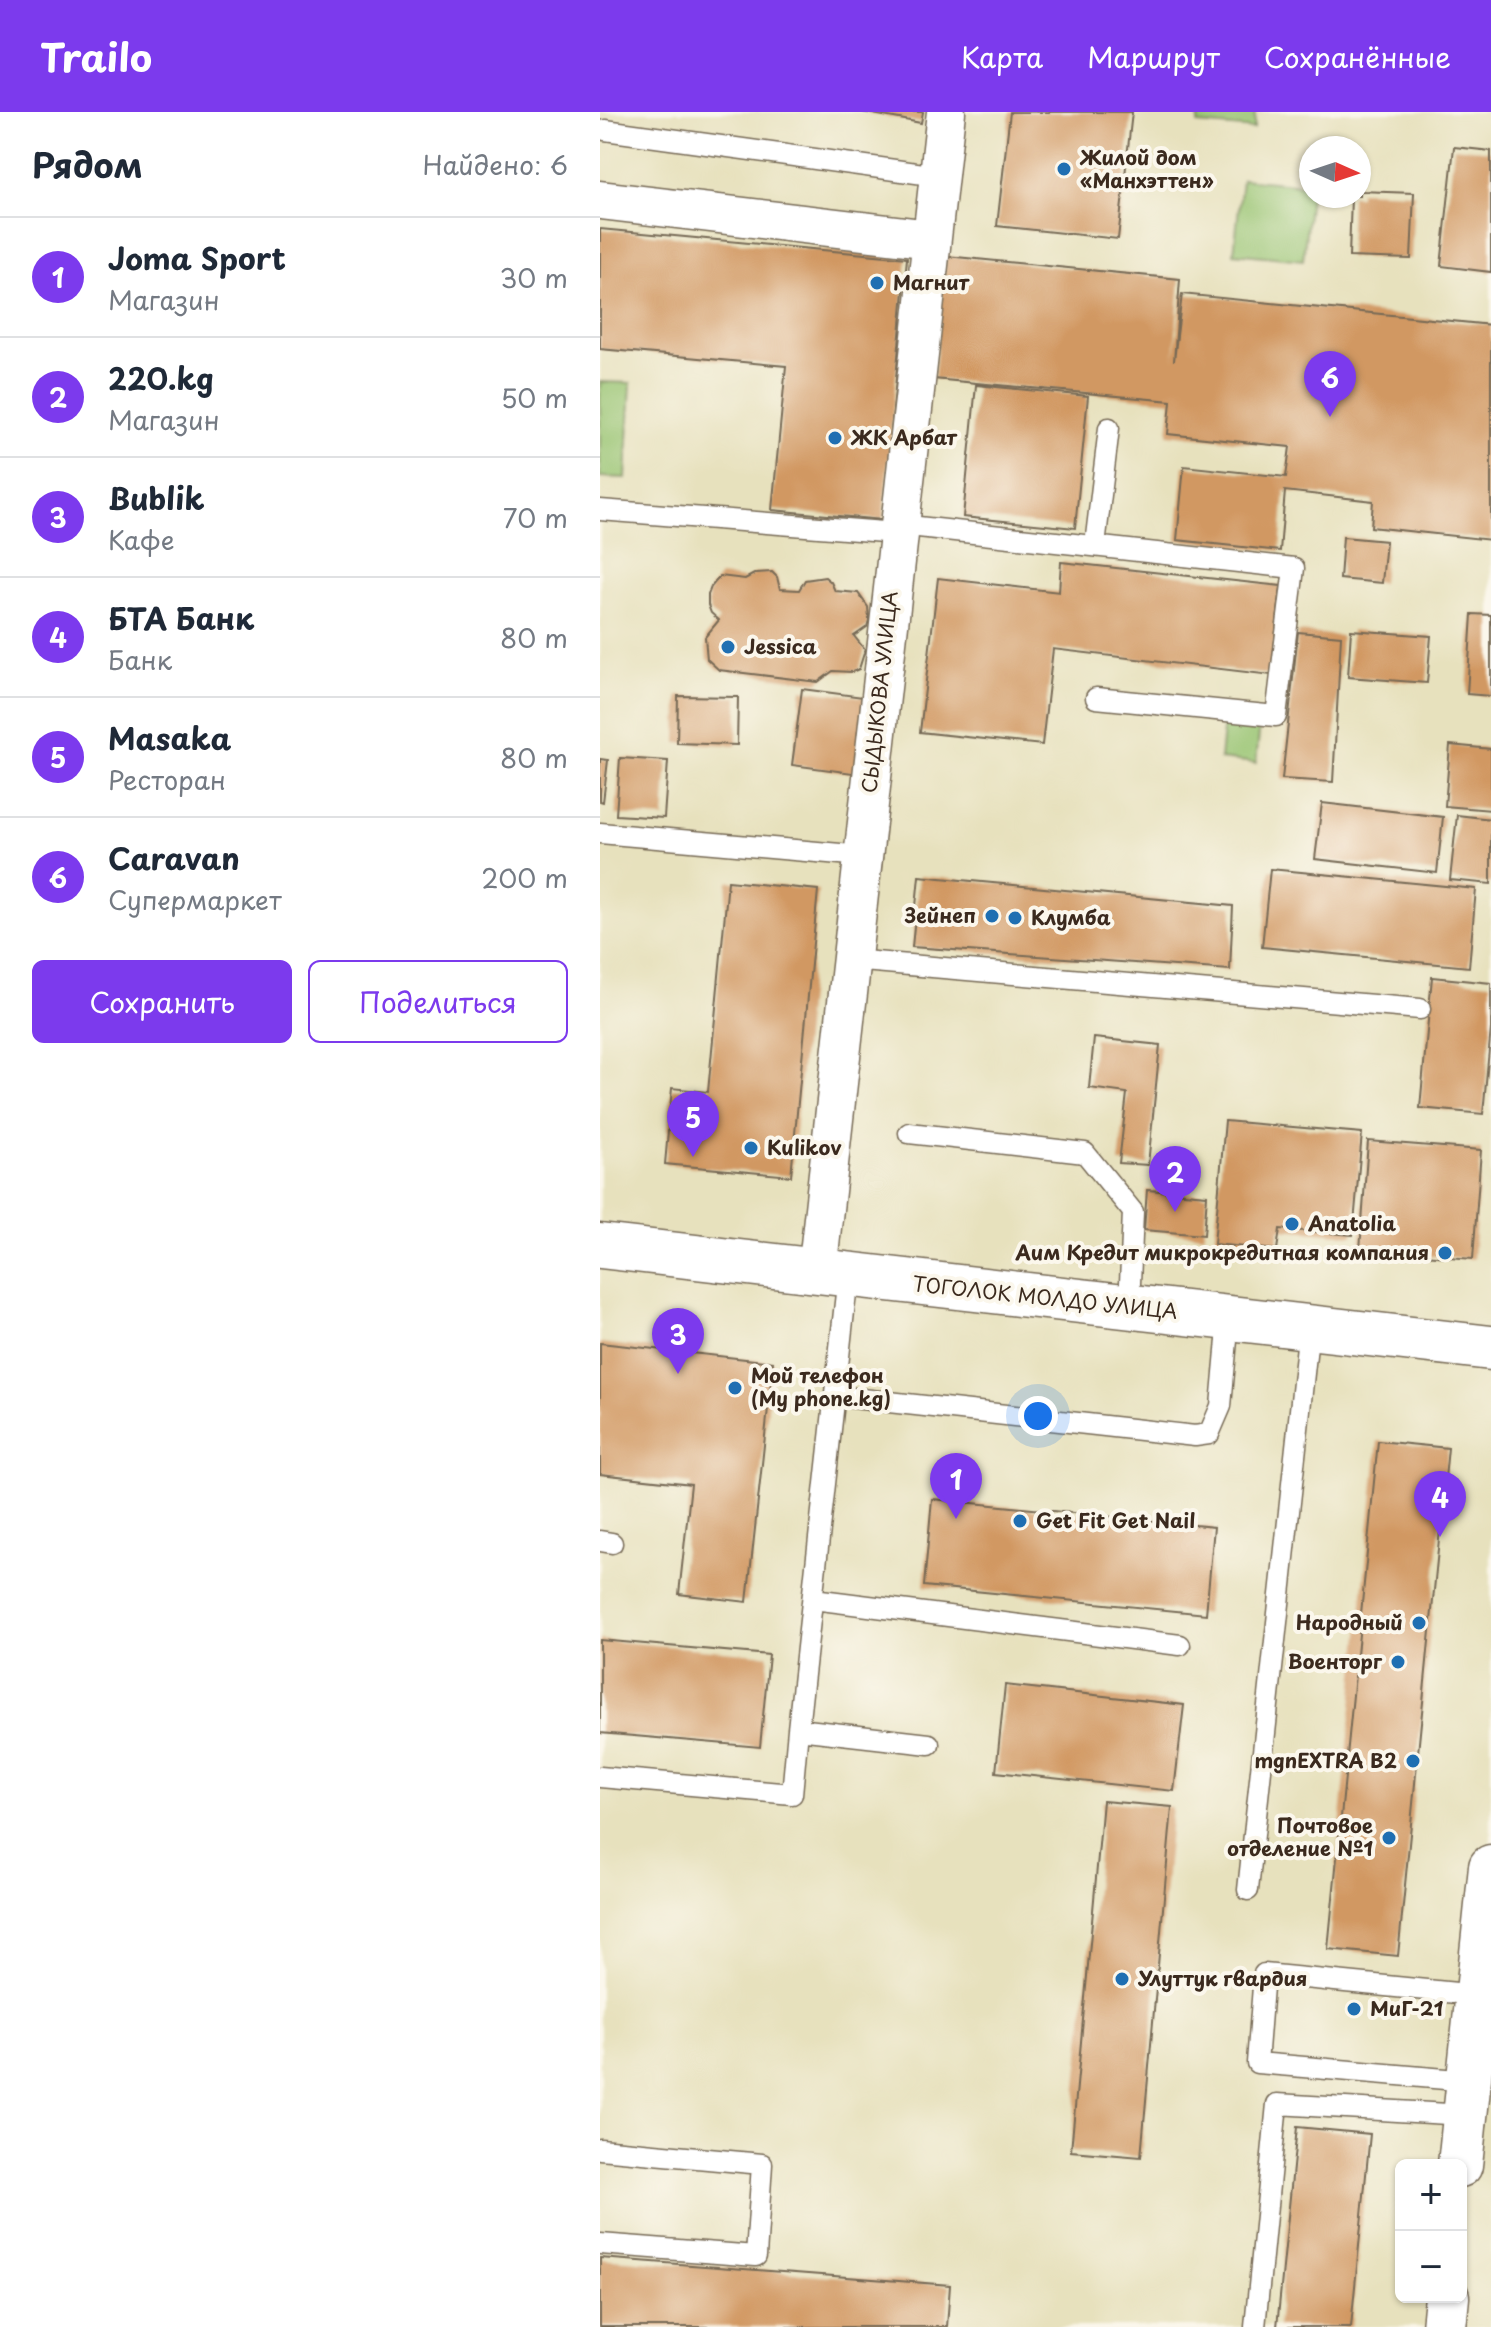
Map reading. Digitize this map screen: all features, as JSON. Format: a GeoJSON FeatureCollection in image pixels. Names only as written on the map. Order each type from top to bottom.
{"type":"FeatureCollection","features":[{"type":"Feature","properties":{"kind":"main road","name":"ТОГОЛОК МОЛДО УЛИЦА"},"geometry":{"type":"LineString","coordinates":[[600,1246],[1491,1348]]}},
{"type":"Feature","properties":{"kind":"main road"},"geometry":{"type":"LineString","coordinates":[[1461,2159],[1491,1867]]}},
{"type":"Feature","properties":{"kind":"main road"},"geometry":{"type":"LineString","coordinates":[[1444,2327],[1446,2303]]}},
{"type":"Feature","properties":{"kind":"street","name":"СЫДЫКОВА УЛИЦА"},"geometry":{"type":"LineString","coordinates":[[832,1274],[851,960],[946,112]]}},
{"type":"Feature","properties":{"kind":"street"},"geometry":{"type":"LineString","coordinates":[[600,200],[931,239]]}},
{"type":"Feature","properties":{"kind":"lane"},"geometry":{"type":"LineString","coordinates":[[605,130],[938,176]]}},
{"type":"Feature","properties":{"kind":"lane"},"geometry":{"type":"LineString","coordinates":[[1095,545],[1109,428]]}},
{"type":"Feature","properties":{"kind":"lane"},"geometry":{"type":"LineString","coordinates":[[600,510],[1095,545],[1294,568],[1276,716],[1096,698]]}},
{"type":"Feature","properties":{"kind":"lane"},"geometry":{"type":"LineString","coordinates":[[600,833],[863,856]]}},
{"type":"Feature","properties":{"kind":"lane"},"geometry":{"type":"LineString","coordinates":[[851,960],[1420,1009]]}},
{"type":"Feature","properties":{"kind":"lane"},"geometry":{"type":"LineString","coordinates":[[909,1133],[1085,1153],[1133,1212],[1129,1307]]}},
{"type":"Feature","properties":{"kind":"lane"},"geometry":{"type":"LineString","coordinates":[[600,1777],[792,1794],[835,1396],[832,1274]]}},
{"type":"Feature","properties":{"kind":"lane"},"geometry":{"type":"LineString","coordinates":[[835,1396],[1195,1436],[1209,1434],[1221,1406],[1229,1318]]}},
{"type":"Feature","properties":{"kind":"lane"},"geometry":{"type":"LineString","coordinates":[[1248,1890],[1309,1327]]}},
{"type":"Feature","properties":{"kind":"lane"},"geometry":{"type":"LineString","coordinates":[[813,1599],[1180,1645]]}},
{"type":"Feature","properties":{"kind":"lane"},"geometry":{"type":"LineString","coordinates":[[798,1729],[929,1744]]}},
{"type":"Feature","properties":{"kind":"lane"},"geometry":{"type":"LineString","coordinates":[[1467,2098],[1257,2063],[1264,1974],[1477,1995]]}},
{"type":"Feature","properties":{"kind":"lane"},"geometry":{"type":"LineString","coordinates":[[1255,2327],[1277,2104],[1467,2098]]}},
{"type":"Feature","properties":{"kind":"lane"},"geometry":{"type":"LineString","coordinates":[[600,2149],[762,2164],[756,2256],[600,2244]]}},
{"type":"Feature","properties":{"kind":"green space"},"geometry":{"type":"Polygon","coordinates":[[[1199,112],[1255,112],[1254,129],[1198,124],[1199,112]]]}},
{"type":"Feature","properties":{"kind":"green space"},"geometry":{"type":"Polygon","coordinates":[[[1242,179],[1299,185],[1299,208],[1309,208],[1303,260],[1234,253],[1242,179]]]}},
{"type":"Feature","properties":{"kind":"green space"},"geometry":{"type":"Polygon","coordinates":[[[600,382],[631,383],[626,478],[600,477],[600,382]]]}},
{"type":"Feature","properties":{"kind":"green space"},"geometry":{"type":"Polygon","coordinates":[[[1224,718],[1260,723],[1256,763],[1220,759],[1224,718]]]}},
{"type":"Feature","properties":{"kind":"building"},"geometry":{"type":"Polygon","coordinates":[[[862,112],[923,112],[921,123],[862,112]]]}},
{"type":"Feature","properties":{"kind":"building","name":"Жилой дом «Манхэттен»"},"geometry":{"type":"Polygon","coordinates":[[[1010,112],[1132,112],[1118,239],[997,226],[1010,112]]]}},
{"type":"Feature","properties":{"kind":"building"},"geometry":{"type":"Polygon","coordinates":[[[1454,147],[1491,151],[1491,272],[1441,266],[1454,147]]]}},
{"type":"Feature","properties":{"kind":"building"},"geometry":{"type":"Polygon","coordinates":[[[1371,191],[1414,193],[1411,259],[1349,257],[1351,208],[1371,208],[1371,191]]]}},
{"type":"Feature","properties":{"kind":"building","name":"ЖК Арбат"},"geometry":{"type":"Polygon","coordinates":[[[600,229],[907,258],[883,520],[772,510],[786,366],[600,349],[600,229]]]}},
{"type":"Feature","properties":{"kind":"building"},"geometry":{"type":"Polygon","coordinates":[[[946,256],[1180,279],[1174,361],[1182,294],[1491,325],[1491,540],[1371,527],[1373,501],[1285,491],[1280,551],[1177,540],[1184,466],[1286,477],[1290,447],[1168,434],[1171,401],[934,379],[946,256]]]}},
{"type":"Feature","properties":{"kind":"building"},"geometry":{"type":"Polygon","coordinates":[[[976,385],[1088,396],[1075,528],[963,517],[976,385]]]}},
{"type":"Feature","properties":{"kind":"building"},"geometry":{"type":"Polygon","coordinates":[[[1343,537],[1386,541],[1382,583],[1340,579],[1343,537]]]}},
{"type":"Feature","properties":{"kind":"building"},"geometry":{"type":"Polygon","coordinates":[[[1061,562],[1281,586],[1271,675],[1053,649],[1042,745],[920,732],[938,578],[1059,592],[1061,562]]]}},
{"type":"Feature","properties":{"kind":"building"},"geometry":{"type":"Polygon","coordinates":[[[772,572],[780,589],[799,590],[805,580],[825,577],[835,591],[858,593],[868,607],[869,620],[867,627],[854,636],[865,650],[859,669],[852,672],[833,671],[818,682],[719,670],[707,659],[705,637],[719,620],[708,605],[711,587],[720,576],[745,579],[756,573],[772,572]]]}},
{"type":"Feature","properties":{"kind":"building"},"geometry":{"type":"Polygon","coordinates":[[[1472,614],[1491,615],[1491,696],[1467,694],[1472,614]]]}},
{"type":"Feature","properties":{"kind":"building"},"geometry":{"type":"Polygon","coordinates":[[[1351,630],[1431,636],[1427,683],[1348,677],[1351,630]]]}},
{"type":"Feature","properties":{"kind":"building"},"geometry":{"type":"Polygon","coordinates":[[[1298,632],[1341,636],[1333,782],[1282,779],[1298,632]]]}},
{"type":"Feature","properties":{"kind":"building"},"geometry":{"type":"Polygon","coordinates":[[[802,689],[871,698],[860,774],[792,765],[802,689]]]}},
{"type":"Feature","properties":{"kind":"building"},"geometry":{"type":"Polygon","coordinates":[[[678,696],[738,697],[737,745],[677,743],[678,696]]]}},
{"type":"Feature","properties":{"kind":"building"},"geometry":{"type":"Polygon","coordinates":[[[1450,745],[1491,749],[1491,810],[1445,806],[1450,745]]]}},
{"type":"Feature","properties":{"kind":"building"},"geometry":{"type":"Polygon","coordinates":[[[620,758],[668,761],[664,818],[616,815],[620,758]]]}},
{"type":"Feature","properties":{"kind":"building"},"geometry":{"type":"Polygon","coordinates":[[[600,759],[608,760],[603,802],[600,801],[600,759]]]}},
{"type":"Feature","properties":{"kind":"building"},"geometry":{"type":"Polygon","coordinates":[[[1322,803],[1443,817],[1437,873],[1315,859],[1322,803]]]}},
{"type":"Feature","properties":{"kind":"building"},"geometry":{"type":"Polygon","coordinates":[[[1457,815],[1491,819],[1491,884],[1450,880],[1457,815]]]}},
{"type":"Feature","properties":{"kind":"building"},"geometry":{"type":"Polygon","coordinates":[[[1270,869],[1476,889],[1469,967],[1262,947],[1270,869]]]}},
{"type":"Feature","properties":{"kind":"building"},"geometry":{"type":"Polygon","coordinates":[[[919,876],[1233,906],[1230,970],[912,947],[919,876]]]}},
{"type":"Feature","properties":{"kind":"building"},"geometry":{"type":"Polygon","coordinates":[[[728,881],[818,890],[791,1176],[665,1164],[672,1088],[708,1092],[728,881]]]}},
{"type":"Feature","properties":{"kind":"building"},"geometry":{"type":"Polygon","coordinates":[[[1432,977],[1491,983],[1491,1028],[1483,1114],[1420,1108],[1432,977]]]}},
{"type":"Feature","properties":{"kind":"building"},"geometry":{"type":"Polygon","coordinates":[[[1094,1038],[1160,1045],[1148,1165],[1119,1163],[1127,1093],[1089,1088],[1094,1038]]]}},
{"type":"Feature","properties":{"kind":"building"},"geometry":{"type":"Polygon","coordinates":[[[1225,1121],[1362,1133],[1353,1235],[1280,1229],[1277,1250],[1214,1244],[1225,1121]]]}},
{"type":"Feature","properties":{"kind":"building"},"geometry":{"type":"Polygon","coordinates":[[[1368,1141],[1481,1150],[1473,1259],[1360,1250],[1368,1141]]]}},
{"type":"Feature","properties":{"kind":"building"},"geometry":{"type":"Polygon","coordinates":[[[1147,1190],[1207,1195],[1204,1235],[1144,1230],[1147,1190]]]}},
{"type":"Feature","properties":{"kind":"building"},"geometry":{"type":"Polygon","coordinates":[[[600,1343],[773,1362],[747,1602],[679,1594],[691,1484],[600,1474],[600,1343]]]}},
{"type":"Feature","properties":{"kind":"building"},"geometry":{"type":"Polygon","coordinates":[[[1378,1441],[1448,1448],[1398,1956],[1328,1949],[1378,1441]]]}},
{"type":"Feature","properties":{"kind":"building"},"geometry":{"type":"Polygon","coordinates":[[[932,1499],[1214,1527],[1206,1614],[924,1586],[932,1499]]]}},
{"type":"Feature","properties":{"kind":"building"},"geometry":{"type":"Polygon","coordinates":[[[600,1640],[769,1655],[760,1747],[600,1733],[600,1640]]]}},
{"type":"Feature","properties":{"kind":"building"},"geometry":{"type":"Polygon","coordinates":[[[1005,1685],[1184,1705],[1174,1791],[996,1772],[1005,1685]]]}},
{"type":"Feature","properties":{"kind":"building","name":"Улуттук гвардия"},"geometry":{"type":"Polygon","coordinates":[[[1103,1801],[1172,1807],[1141,2157],[1071,2151],[1103,1801]]]}},
{"type":"Feature","properties":{"kind":"building"},"geometry":{"type":"Polygon","coordinates":[[[1297,2127],[1370,2134],[1351,2327],[1277,2327],[1297,2127]]]}},
{"type":"Feature","properties":{"kind":"building"},"geometry":{"type":"Polygon","coordinates":[[[600,2258],[950,2285],[947,2327],[600,2327],[600,2258]]]}},
{"type":"Feature","properties":{"kind":"place","name":"Жилой дом «Манхэттен»"},"geometry":{"type":"Point","coordinates":[1064,169]}},
{"type":"Feature","properties":{"kind":"place","name":"Магнит"},"geometry":{"type":"Point","coordinates":[877,283]}},
{"type":"Feature","properties":{"kind":"place","name":"Caravan"},"geometry":{"type":"Point","coordinates":[1330,417]}},
{"type":"Feature","properties":{"kind":"place","name":"ЖК Арбат"},"geometry":{"type":"Point","coordinates":[835,438]}},
{"type":"Feature","properties":{"kind":"place","name":"Jessica"},"geometry":{"type":"Point","coordinates":[728,647]}},
{"type":"Feature","properties":{"kind":"place","name":"Зейнеп"},"geometry":{"type":"Point","coordinates":[992,916]}},
{"type":"Feature","properties":{"kind":"place","name":"Клумба"},"geometry":{"type":"Point","coordinates":[1015,918]}},
{"type":"Feature","properties":{"kind":"place","name":"Kulikov"},"geometry":{"type":"Point","coordinates":[751,1148]}},
{"type":"Feature","properties":{"kind":"place","name":"Masaka"},"geometry":{"type":"Point","coordinates":[693,1157]}},
{"type":"Feature","properties":{"kind":"place","name":"220.kg"},"geometry":{"type":"Point","coordinates":[1175,1212]}},
{"type":"Feature","properties":{"kind":"place","name":"Anatolia"},"geometry":{"type":"Point","coordinates":[1292,1224]}},
{"type":"Feature","properties":{"kind":"place","name":"Аим Кредит микрокредитная компания"},"geometry":{"type":"Point","coordinates":[1445,1253]}},
{"type":"Feature","properties":{"kind":"place","name":"Bublik"},"geometry":{"type":"Point","coordinates":[678,1374]}},
{"type":"Feature","properties":{"kind":"place","name":"Мой телефон (My phone.kg)"},"geometry":{"type":"Point","coordinates":[735,1388]}},
{"type":"Feature","properties":{"kind":"place","name":"Joma Sport"},"geometry":{"type":"Point","coordinates":[956,1519]}},
{"type":"Feature","properties":{"kind":"place","name":"Get Fit Get Nail"},"geometry":{"type":"Point","coordinates":[1020,1521]}},
{"type":"Feature","properties":{"kind":"place","name":"БТА Банк"},"geometry":{"type":"Point","coordinates":[1440,1537]}},
{"type":"Feature","properties":{"kind":"place","name":"Народный"},"geometry":{"type":"Point","coordinates":[1419,1623]}},
{"type":"Feature","properties":{"kind":"place","name":"Военторг"},"geometry":{"type":"Point","coordinates":[1398,1662]}},
{"type":"Feature","properties":{"kind":"place","name":"mgnEXTRA B2"},"geometry":{"type":"Point","coordinates":[1413,1761]}},
{"type":"Feature","properties":{"kind":"place","name":"Почтовое отделение №1"},"geometry":{"type":"Point","coordinates":[1389,1838]}},
{"type":"Feature","properties":{"kind":"place","name":"Улуттук гвардия"},"geometry":{"type":"Point","coordinates":[1122,1979]}},
{"type":"Feature","properties":{"kind":"place","name":"МиГ-21"},"geometry":{"type":"Point","coordinates":[1354,2009]}}]}
